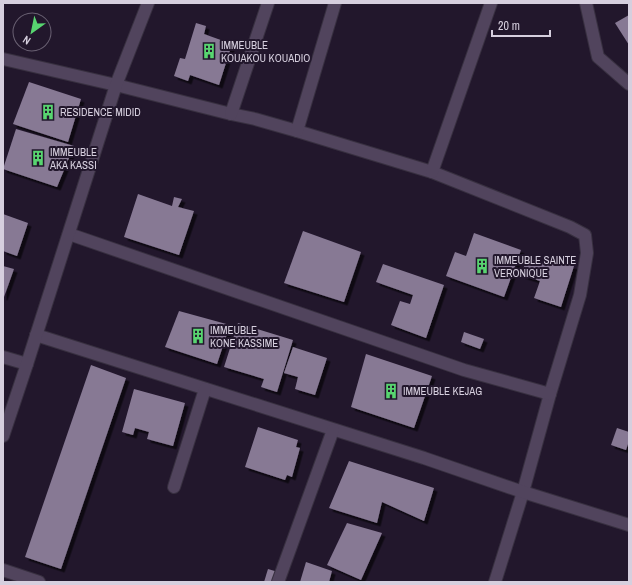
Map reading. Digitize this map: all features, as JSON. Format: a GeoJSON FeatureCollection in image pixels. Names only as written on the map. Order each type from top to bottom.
{"type":"FeatureCollection","features":[{"type":"Feature","properties":{"kind":"street"},"geometry":{"type":"LineString","coordinates":[[3,436],[28,364],[116,85],[148,3]]}},
{"type":"Feature","properties":{"kind":"street"},"geometry":{"type":"LineString","coordinates":[[231,114],[268,3]]}},
{"type":"Feature","properties":{"kind":"street"},"geometry":{"type":"LineString","coordinates":[[297,131],[335,3]]}},
{"type":"Feature","properties":{"kind":"street"},"geometry":{"type":"LineString","coordinates":[[432,172],[491,3]]}},
{"type":"Feature","properties":{"kind":"street"},"geometry":{"type":"LineString","coordinates":[[586,3],[598,57],[629,84]]}},
{"type":"Feature","properties":{"kind":"street"},"geometry":{"type":"LineString","coordinates":[[3,59],[116,85],[231,114],[255,118],[432,172],[570,227],[585,235],[587,253],[580,295],[550,394],[523,492],[495,582]]}},
{"type":"Feature","properties":{"kind":"street"},"geometry":{"type":"LineString","coordinates":[[69,234],[464,370],[550,394]]}},
{"type":"Feature","properties":{"kind":"street"},"geometry":{"type":"LineString","coordinates":[[36,335],[424,458],[523,492],[629,525]]}},
{"type":"Feature","properties":{"kind":"street"},"geometry":{"type":"LineString","coordinates":[[3,357],[28,364]]}},
{"type":"Feature","properties":{"kind":"street"},"geometry":{"type":"LineString","coordinates":[[174,487],[205,389]]}},
{"type":"Feature","properties":{"kind":"street"},"geometry":{"type":"LineString","coordinates":[[278,582],[333,430]]}},
{"type":"Feature","properties":{"kind":"street"},"geometry":{"type":"LineString","coordinates":[[3,570],[39,582]]}},
{"type":"Feature","properties":{"kind":"building"},"geometry":{"type":"Polygon","coordinates":[[[629,15],[629,45],[615,23],[629,15]]]}},
{"type":"Feature","properties":{"kind":"building","name":"IMMEUBLE KOUAKOU KOUADIO"},"geometry":{"type":"Polygon","coordinates":[[[196,23],[206,26],[204,34],[232,44],[219,85],[190,75],[188,81],[174,76],[180,58],[185,59],[196,23]]]}},
{"type":"Feature","properties":{"kind":"building","name":"RESIDENCE MIDID"},"geometry":{"type":"Polygon","coordinates":[[[29,82],[81,99],[68,142],[13,124],[29,82]]]}},
{"type":"Feature","properties":{"kind":"building","name":"IMMEUBLE AKA KASSI"},"geometry":{"type":"Polygon","coordinates":[[[16,129],[74,146],[57,187],[3,169],[16,129]]]}},
{"type":"Feature","properties":{"kind":"building"},"geometry":{"type":"Polygon","coordinates":[[[138,194],[172,206],[174,197],[182,199],[178,207],[194,211],[179,255],[124,237],[138,194]]]}},
{"type":"Feature","properties":{"kind":"building"},"geometry":{"type":"Polygon","coordinates":[[[3,214],[28,223],[17,256],[3,251],[3,214]]]}},
{"type":"Feature","properties":{"kind":"building"},"geometry":{"type":"Polygon","coordinates":[[[303,231],[361,252],[344,302],[284,283],[303,231]]]}},
{"type":"Feature","properties":{"kind":"building","name":"IMMEUBLE SAINTE VERONIQUE"},"geometry":{"type":"Polygon","coordinates":[[[474,233],[521,250],[504,297],[446,276],[455,252],[466,256],[474,233]]]}},
{"type":"Feature","properties":{"kind":"building"},"geometry":{"type":"Polygon","coordinates":[[[527,258],[545,263],[547,258],[574,266],[561,307],[534,298],[540,281],[521,275],[527,258]]]}},
{"type":"Feature","properties":{"kind":"building"},"geometry":{"type":"Polygon","coordinates":[[[383,264],[444,285],[426,338],[391,325],[400,301],[410,304],[413,295],[376,282],[383,264]]]}},
{"type":"Feature","properties":{"kind":"building"},"geometry":{"type":"Polygon","coordinates":[[[3,266],[14,269],[4,297],[3,297],[3,266]]]}},
{"type":"Feature","properties":{"kind":"building","name":"IMMEUBLE KONE KASSIME"},"geometry":{"type":"Polygon","coordinates":[[[179,311],[230,325],[217,364],[165,347],[179,311]]]}},
{"type":"Feature","properties":{"kind":"building"},"geometry":{"type":"Polygon","coordinates":[[[238,323],[293,340],[277,392],[261,387],[264,379],[224,367],[238,323]]]}},
{"type":"Feature","properties":{"kind":"building"},"geometry":{"type":"Polygon","coordinates":[[[464,332],[484,339],[480,349],[461,342],[464,332]]]}},
{"type":"Feature","properties":{"kind":"building"},"geometry":{"type":"Polygon","coordinates":[[[293,347],[327,358],[315,395],[295,389],[298,377],[284,373],[293,347]]]}},
{"type":"Feature","properties":{"kind":"building","name":"IMMEUBLE KEJAG"},"geometry":{"type":"Polygon","coordinates":[[[366,354],[432,376],[414,428],[351,407],[366,354]]]}},
{"type":"Feature","properties":{"kind":"building"},"geometry":{"type":"Polygon","coordinates":[[[91,365],[126,378],[61,569],[25,557],[91,365]]]}},
{"type":"Feature","properties":{"kind":"building"},"geometry":{"type":"Polygon","coordinates":[[[134,389],[185,403],[173,446],[147,439],[149,432],[135,428],[133,435],[122,432],[134,389]]]}},
{"type":"Feature","properties":{"kind":"building"},"geometry":{"type":"Polygon","coordinates":[[[258,427],[298,440],[296,447],[300,448],[292,477],[287,475],[285,480],[245,467],[258,427]]]}},
{"type":"Feature","properties":{"kind":"building"},"geometry":{"type":"Polygon","coordinates":[[[617,428],[629,432],[629,441],[626,450],[611,445],[617,428]]]}},
{"type":"Feature","properties":{"kind":"building"},"geometry":{"type":"Polygon","coordinates":[[[349,461],[434,488],[424,521],[382,502],[377,523],[329,508],[349,461]]]}},
{"type":"Feature","properties":{"kind":"building"},"geometry":{"type":"Polygon","coordinates":[[[347,523],[382,533],[361,580],[327,565],[347,523]]]}},
{"type":"Feature","properties":{"kind":"building"},"geometry":{"type":"Polygon","coordinates":[[[306,562],[332,571],[329,582],[300,582],[306,562]]]}},
{"type":"Feature","properties":{"kind":"building"},"geometry":{"type":"Polygon","coordinates":[[[268,569],[278,572],[275,582],[264,582],[268,569]]]}},
{"type":"Feature","properties":{"kind":"place","name":"IMMEUBLE KOUAKOU KOUADIO"},"geometry":{"type":"Point","coordinates":[209,51]}},
{"type":"Feature","properties":{"kind":"place","name":"RESIDENCE MIDID"},"geometry":{"type":"Point","coordinates":[48,112]}},
{"type":"Feature","properties":{"kind":"place","name":"IMMEUBLE AKA KASSI"},"geometry":{"type":"Point","coordinates":[38,158]}},
{"type":"Feature","properties":{"kind":"place","name":"IMMEUBLE SAINTE VERONIQUE"},"geometry":{"type":"Point","coordinates":[482,266]}},
{"type":"Feature","properties":{"kind":"place","name":"IMMEUBLE KONE KASSIME"},"geometry":{"type":"Point","coordinates":[198,336]}},
{"type":"Feature","properties":{"kind":"place","name":"IMMEUBLE KEJAG"},"geometry":{"type":"Point","coordinates":[391,391]}}]}
